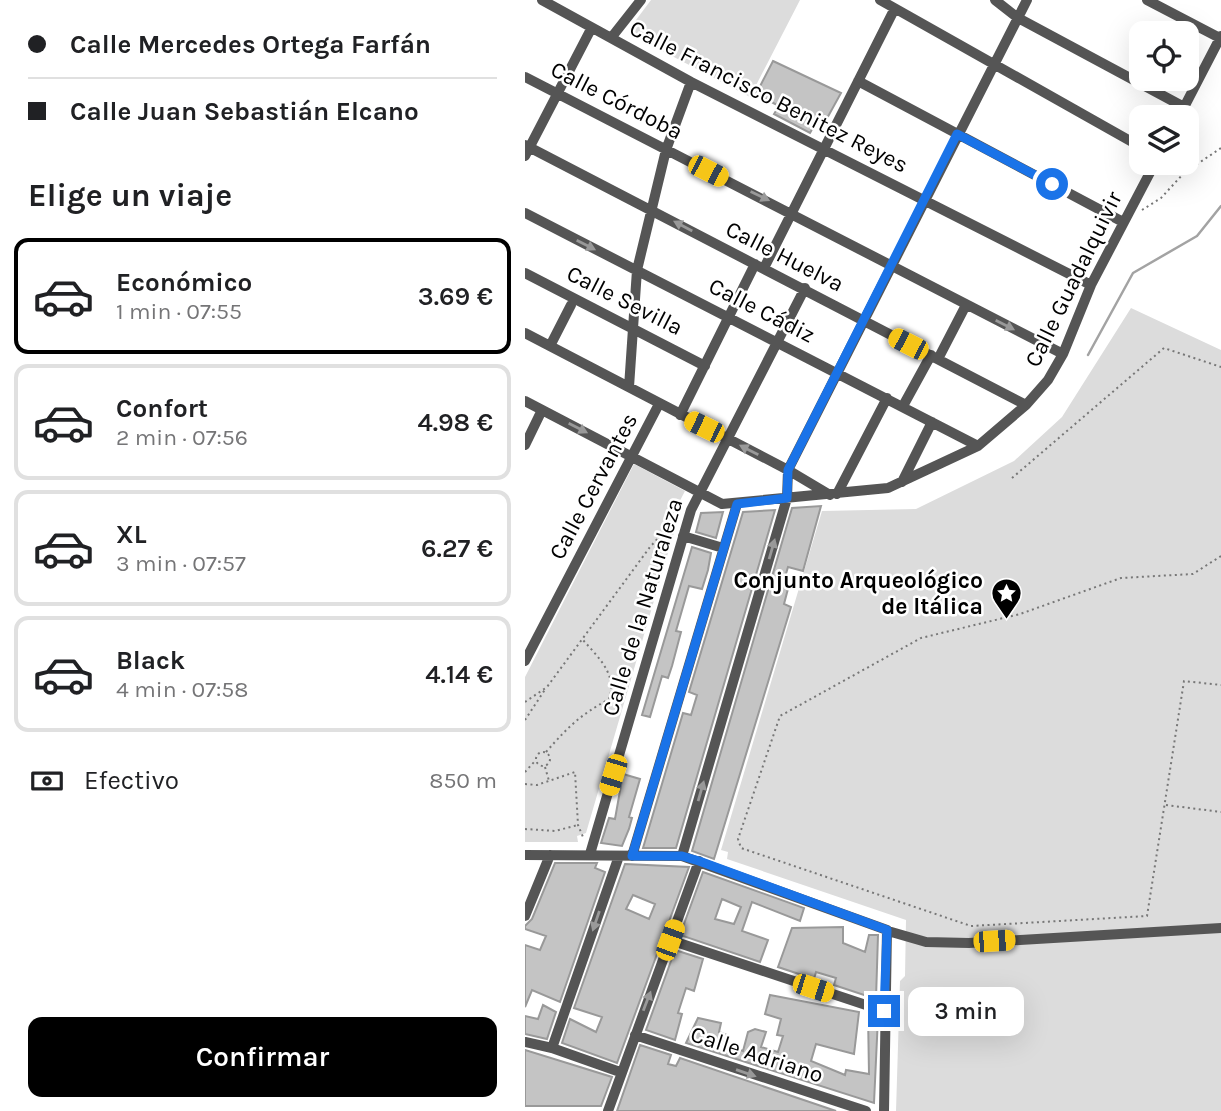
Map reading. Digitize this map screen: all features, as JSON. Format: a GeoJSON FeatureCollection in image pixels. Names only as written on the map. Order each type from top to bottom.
{"type":"FeatureCollection","features":[{"type":"Feature","properties":{"kind":"street","name":"Calle Francisco Benitez Reyes"},"geometry":{"type":"LineString","coordinates":[[542,0],[691,82],[825,147],[1091,285]]}},
{"type":"Feature","properties":{"kind":"street"},"geometry":{"type":"LineString","coordinates":[[562,10],[569,0]]}},
{"type":"Feature","properties":{"kind":"street"},"geometry":{"type":"LineString","coordinates":[[611,38],[641,0]]}},
{"type":"Feature","properties":{"kind":"street"},"geometry":{"type":"LineString","coordinates":[[880,0],[1129,140]]}},
{"type":"Feature","properties":{"kind":"street"},"geometry":{"type":"LineString","coordinates":[[995,0],[1018,18],[1170,105]]}},
{"type":"Feature","properties":{"kind":"street"},"geometry":{"type":"LineString","coordinates":[[682,856],[787,498],[788,470],[1027,0]]}},
{"type":"Feature","properties":{"kind":"street"},"geometry":{"type":"LineString","coordinates":[[1147,0],[1220,37],[1186,105]]}},
{"type":"Feature","properties":{"kind":"street"},"geometry":{"type":"LineString","coordinates":[[680,415],[729,316],[792,212],[894,10]]}},
{"type":"Feature","properties":{"kind":"street"},"geometry":{"type":"LineString","coordinates":[[527,150],[591,29]]}},
{"type":"Feature","properties":{"kind":"street","name":"Calle Córdoba"},"geometry":{"type":"LineString","coordinates":[[525,77],[792,212],[1063,354]]}},
{"type":"Feature","properties":{"kind":"street"},"geometry":{"type":"LineString","coordinates":[[858,81],[1123,222]]}},
{"type":"Feature","properties":{"kind":"street"},"geometry":{"type":"LineString","coordinates":[[629,387],[637,270],[666,150],[691,82]]}},
{"type":"Feature","properties":{"kind":"street","name":"Calle Huelva"},"geometry":{"type":"LineString","coordinates":[[527,150],[805,288],[1026,405]]}},
{"type":"Feature","properties":{"kind":"street","name":"Calle Guadalquivir"},"geometry":{"type":"LineString","coordinates":[[525,401],[632,455],[722,505],[888,488],[978,446],[1026,405],[1048,380],[1063,354],[1091,285],[1148,175]]}},
{"type":"Feature","properties":{"kind":"street","name":"Calle Cádiz"},"geometry":{"type":"LineString","coordinates":[[525,213],[978,446]]}},
{"type":"Feature","properties":{"kind":"street","name":"Calle Sevilla"},"geometry":{"type":"LineString","coordinates":[[525,273],[705,366]]}},
{"type":"Feature","properties":{"kind":"street","name":"Calle de la Naturaleza"},"geometry":{"type":"LineString","coordinates":[[590,854],[691,510],[805,288]]}},
{"type":"Feature","properties":{"kind":"street"},"geometry":{"type":"LineString","coordinates":[[550,346],[571,305]]}},
{"type":"Feature","properties":{"kind":"street"},"geometry":{"type":"LineString","coordinates":[[903,406],[966,305]]}},
{"type":"Feature","properties":{"kind":"street"},"geometry":{"type":"LineString","coordinates":[[525,333],[834,494],[887,398]]}},
{"type":"Feature","properties":{"kind":"street","name":"Calle Cervantes"},"geometry":{"type":"LineString","coordinates":[[525,661],[659,404]]}},
{"type":"Feature","properties":{"kind":"street"},"geometry":{"type":"LineString","coordinates":[[525,445],[543,410]]}},
{"type":"Feature","properties":{"kind":"street"},"geometry":{"type":"LineString","coordinates":[[902,482],[932,422]]}},
{"type":"Feature","properties":{"kind":"street"},"geometry":{"type":"LineString","coordinates":[[632,856],[737,504]]}},
{"type":"Feature","properties":{"kind":"street"},"geometry":{"type":"LineString","coordinates":[[683,536],[723,548]]}},
{"type":"Feature","properties":{"kind":"street"},"geometry":{"type":"LineString","coordinates":[[525,855],[682,856],[926,942],[969,943],[1148,930],[1221,928]]}},
{"type":"Feature","properties":{"kind":"street"},"geometry":{"type":"LineString","coordinates":[[525,916],[550,855]]}},
{"type":"Feature","properties":{"kind":"street"},"geometry":{"type":"LineString","coordinates":[[552,1048],[619,856]]}},
{"type":"Feature","properties":{"kind":"street"},"geometry":{"type":"LineString","coordinates":[[608,1111],[619,1072],[699,861]]}},
{"type":"Feature","properties":{"kind":"street"},"geometry":{"type":"LineString","coordinates":[[884,1111],[884,1011],[888,930]]}},
{"type":"Feature","properties":{"kind":"street"},"geometry":{"type":"LineString","coordinates":[[670,940],[884,1011]]}},
{"type":"Feature","properties":{"kind":"street","name":"Calle Adriano"},"geometry":{"type":"LineString","coordinates":[[635,1035],[866,1111]]}},
{"type":"Feature","properties":{"kind":"street"},"geometry":{"type":"LineString","coordinates":[[525,1042],[552,1048],[619,1072]]}},
{"type":"Feature","properties":{"kind":"path"},"geometry":{"type":"LineString","coordinates":[[1123,222],[1161,198],[1184,173],[1221,148]]}},
{"type":"Feature","properties":{"kind":"path"},"geometry":{"type":"LineString","coordinates":[[1012,478],[1164,348],[1221,367]]}},
{"type":"Feature","properties":{"kind":"path"},"geometry":{"type":"LineString","coordinates":[[525,720],[582,639],[668,526],[677,516],[691,510]]}},
{"type":"Feature","properties":{"kind":"path"},"geometry":{"type":"LineString","coordinates":[[1221,556],[1193,573],[1121,578],[1020,614],[921,638],[780,716],[738,839],[741,848],[971,926],[1147,916],[1184,681],[1221,685]]}},
{"type":"Feature","properties":{"kind":"path"},"geometry":{"type":"LineString","coordinates":[[525,772],[538,753],[546,752],[568,726],[587,710],[609,699],[612,692],[607,670],[582,639]]}},
{"type":"Feature","properties":{"kind":"path"},"geometry":{"type":"LineString","coordinates":[[525,702],[547,687]]}},
{"type":"Feature","properties":{"kind":"path"},"geometry":{"type":"LineString","coordinates":[[545,766],[550,760],[546,752]]}},
{"type":"Feature","properties":{"kind":"path"},"geometry":{"type":"LineString","coordinates":[[535,760],[545,766],[549,781]]}},
{"type":"Feature","properties":{"kind":"path"},"geometry":{"type":"LineString","coordinates":[[525,785],[549,781],[575,772],[578,825],[590,854]]}},
{"type":"Feature","properties":{"kind":"path"},"geometry":{"type":"LineString","coordinates":[[1165,805],[1221,812]]}},
{"type":"Feature","properties":{"kind":"path"},"geometry":{"type":"LineString","coordinates":[[525,829],[555,831],[578,825]]}},
{"type":"Feature","properties":{"kind":"shaded area"},"geometry":{"type":"Polygon","coordinates":[[[651,0],[800,0],[750,97],[632,35],[634,30],[630,28],[651,0]]]}},
{"type":"Feature","properties":{"kind":"shaded area","name":"Conjunto Arqueológico de Itálica"},"geometry":{"type":"Polygon","coordinates":[[[1131,308],[1221,350],[1221,1111],[896,1111],[900,981],[905,976],[906,920],[727,859],[728,852],[721,850],[822,511],[916,509],[1014,461],[1062,417],[1131,308]]]}},
{"type":"Feature","properties":{"kind":"shaded area"},"geometry":{"type":"Polygon","coordinates":[[[634,464],[685,491],[672,516],[677,522],[586,833],[577,836],[578,842],[525,842],[525,677],[634,464]]]}},
{"type":"Feature","properties":{"kind":"building"},"geometry":{"type":"Polygon","coordinates":[[[773,61],[841,93],[825,122],[818,119],[810,133],[774,114],[779,106],[756,94],[773,61]]]}},
{"type":"Feature","properties":{"kind":"building"},"geometry":{"type":"Polygon","coordinates":[[[821,506],[803,571],[788,567],[783,584],[789,585],[784,604],[791,607],[714,859],[692,851],[792,508],[821,506]]]}},
{"type":"Feature","properties":{"kind":"building"},"geometry":{"type":"Polygon","coordinates":[[[775,510],[676,848],[643,848],[683,713],[691,715],[697,695],[689,692],[743,512],[775,510]]]}},
{"type":"Feature","properties":{"kind":"building"},"geometry":{"type":"Polygon","coordinates":[[[723,512],[716,538],[696,532],[701,513],[723,512]]]}},
{"type":"Feature","properties":{"kind":"building"},"geometry":{"type":"Polygon","coordinates":[[[692,547],[711,553],[708,570],[702,589],[689,586],[676,631],[681,632],[668,678],[662,676],[650,717],[642,715],[692,547]]]}},
{"type":"Feature","properties":{"kind":"building"},"geometry":{"type":"Polygon","coordinates":[[[623,774],[640,779],[629,817],[632,818],[629,829],[622,846],[601,843],[609,818],[615,819],[623,774]]]}},
{"type":"Feature","properties":{"kind":"building"},"geometry":{"type":"Polygon","coordinates":[[[555,863],[597,863],[595,868],[605,872],[560,1002],[532,990],[525,1007],[525,945],[540,950],[546,936],[525,929],[525,926],[532,919],[555,863]]]}},
{"type":"Feature","properties":{"kind":"building"},"geometry":{"type":"Polygon","coordinates":[[[625,864],[689,867],[617,1063],[562,1043],[570,1019],[596,1032],[602,1017],[574,1008],[625,864]],[[633,895],[626,909],[649,919],[655,904],[633,895]]]}},
{"type":"Feature","properties":{"kind":"building"},"geometry":{"type":"Polygon","coordinates":[[[703,872],[804,908],[800,921],[752,902],[742,931],[768,940],[760,962],[680,935],[703,872]],[[722,899],[715,919],[734,924],[741,907],[722,899]]]}},
{"type":"Feature","properties":{"kind":"building"},"geometry":{"type":"Polygon","coordinates":[[[843,927],[843,943],[865,952],[869,935],[878,935],[876,999],[834,985],[836,978],[816,972],[814,979],[778,967],[792,928],[843,927]]]}},
{"type":"Feature","properties":{"kind":"building"},"geometry":{"type":"Polygon","coordinates":[[[675,950],[703,959],[694,991],[686,988],[678,1013],[682,1014],[675,1040],[646,1030],[675,950]]]}},
{"type":"Feature","properties":{"kind":"building"},"geometry":{"type":"Polygon","coordinates":[[[770,995],[859,1012],[854,1054],[816,1044],[811,1061],[845,1075],[846,1070],[869,1074],[868,1014],[878,1017],[874,1103],[686,1043],[698,1018],[721,1023],[719,1032],[727,1035],[723,1045],[743,1051],[748,1032],[755,1029],[766,1032],[761,1047],[778,1052],[783,1036],[777,1035],[781,1019],[765,1014],[770,995]]]}},
{"type":"Feature","properties":{"kind":"building"},"geometry":{"type":"Polygon","coordinates":[[[543,1005],[556,1012],[547,1039],[525,1034],[525,1016],[538,1019],[543,1005]]]}},
{"type":"Feature","properties":{"kind":"building"},"geometry":{"type":"Polygon","coordinates":[[[640,1045],[671,1055],[668,1064],[676,1066],[680,1058],[836,1111],[617,1111],[640,1045]]]}},
{"type":"Feature","properties":{"kind":"building"},"geometry":{"type":"Polygon","coordinates":[[[525,1050],[612,1077],[601,1106],[525,1106],[525,1050]]]}},
{"type":"Feature","properties":{"kind":"waterway"},"geometry":{"type":"LineString","coordinates":[[1088,355],[1133,273],[1197,236],[1221,206]]}},
{"type":"Feature","properties":{"kind":"place","name":"Conjunto Arqueológico de Itálica"},"geometry":{"type":"Point","coordinates":[1006,620]}},
{"type":"Feature","properties":{"kind":"route"},"geometry":{"type":"LineString","coordinates":[[884,1011],[887,930],[682,856],[632,856],[737,504],[787,498],[788,470],[957,134],[1052,184]]}}]}
